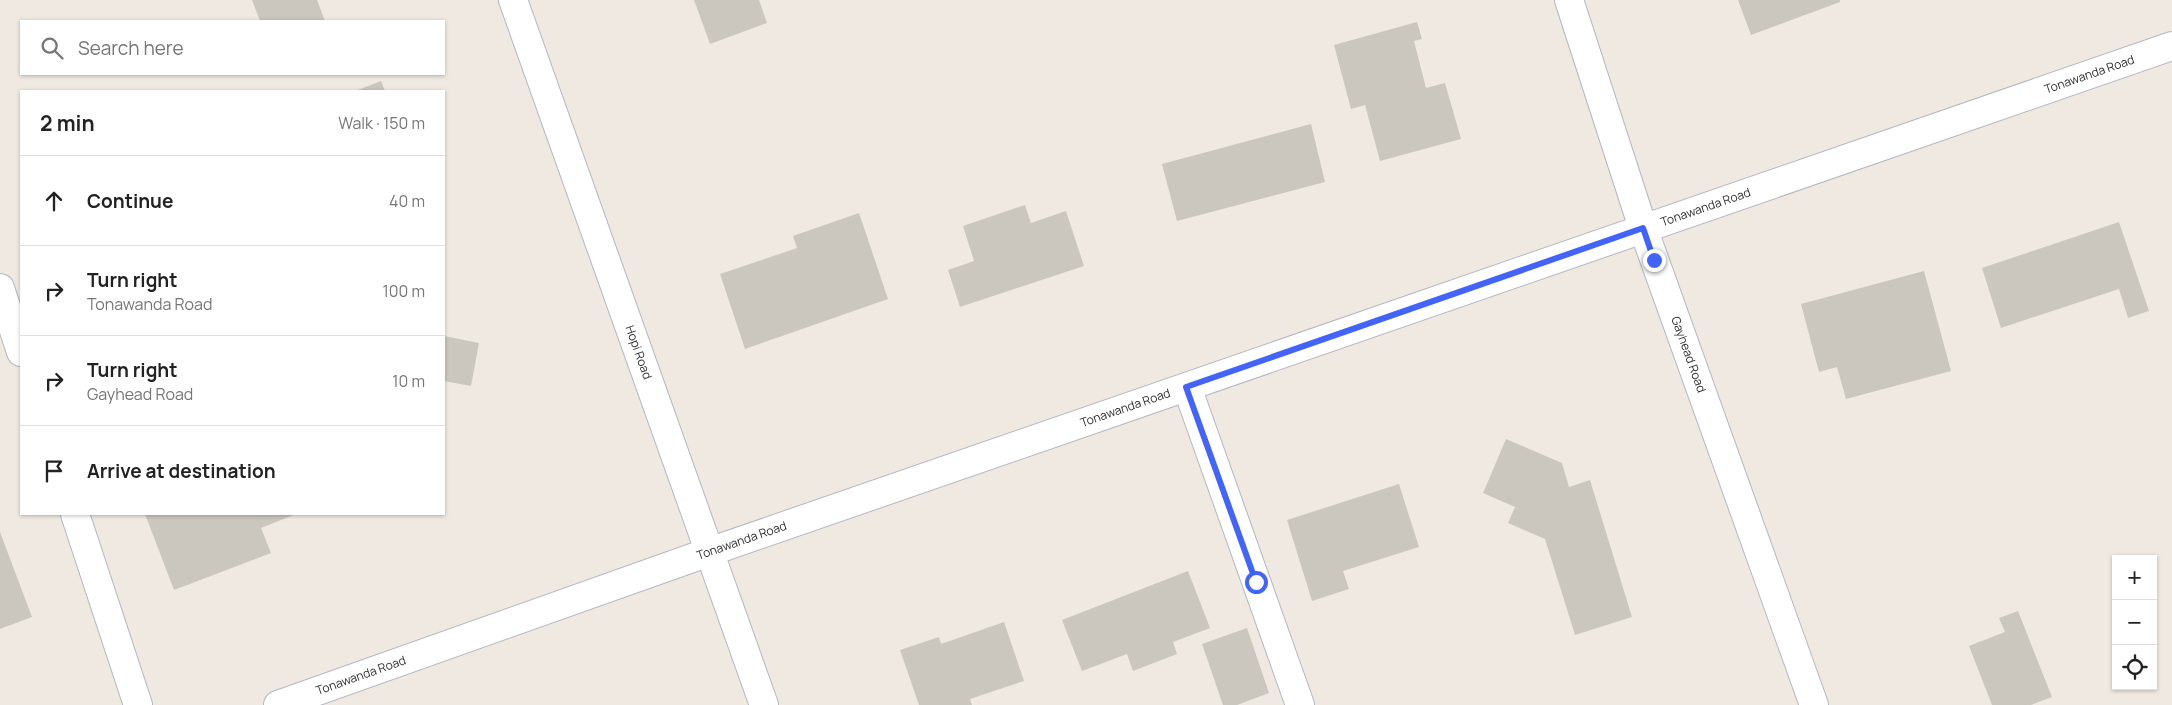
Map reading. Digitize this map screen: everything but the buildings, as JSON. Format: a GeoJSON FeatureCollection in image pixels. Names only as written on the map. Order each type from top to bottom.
{"type":"FeatureCollection","features":[{"type":"Feature","properties":{"kind":"street","name":"Hopi Road"},"geometry":{"type":"LineString","coordinates":[[513,0],[764,705]]}},
{"type":"Feature","properties":{"kind":"street","name":"Gayhead Road"},"geometry":{"type":"LineString","coordinates":[[1569,0],[1643,228],[1814,705]]}},
{"type":"Feature","properties":{"kind":"street","name":"Tonawanda Road"},"geometry":{"type":"LineString","coordinates":[[278,705],[709,552],[2172,46]]}},
{"type":"Feature","properties":{"kind":"street"},"geometry":{"type":"LineString","coordinates":[[0,288],[20,349]]}},
{"type":"Feature","properties":{"kind":"street"},"geometry":{"type":"LineString","coordinates":[[1186,387],[1300,705]]}},
{"type":"Feature","properties":{"kind":"street"},"geometry":{"type":"LineString","coordinates":[[75,515],[138,705]]}},
{"type":"Feature","properties":{"kind":"route"},"geometry":{"type":"LineString","coordinates":[[1256,582],[1186,387],[1643,228],[1654,260]]}}]}
